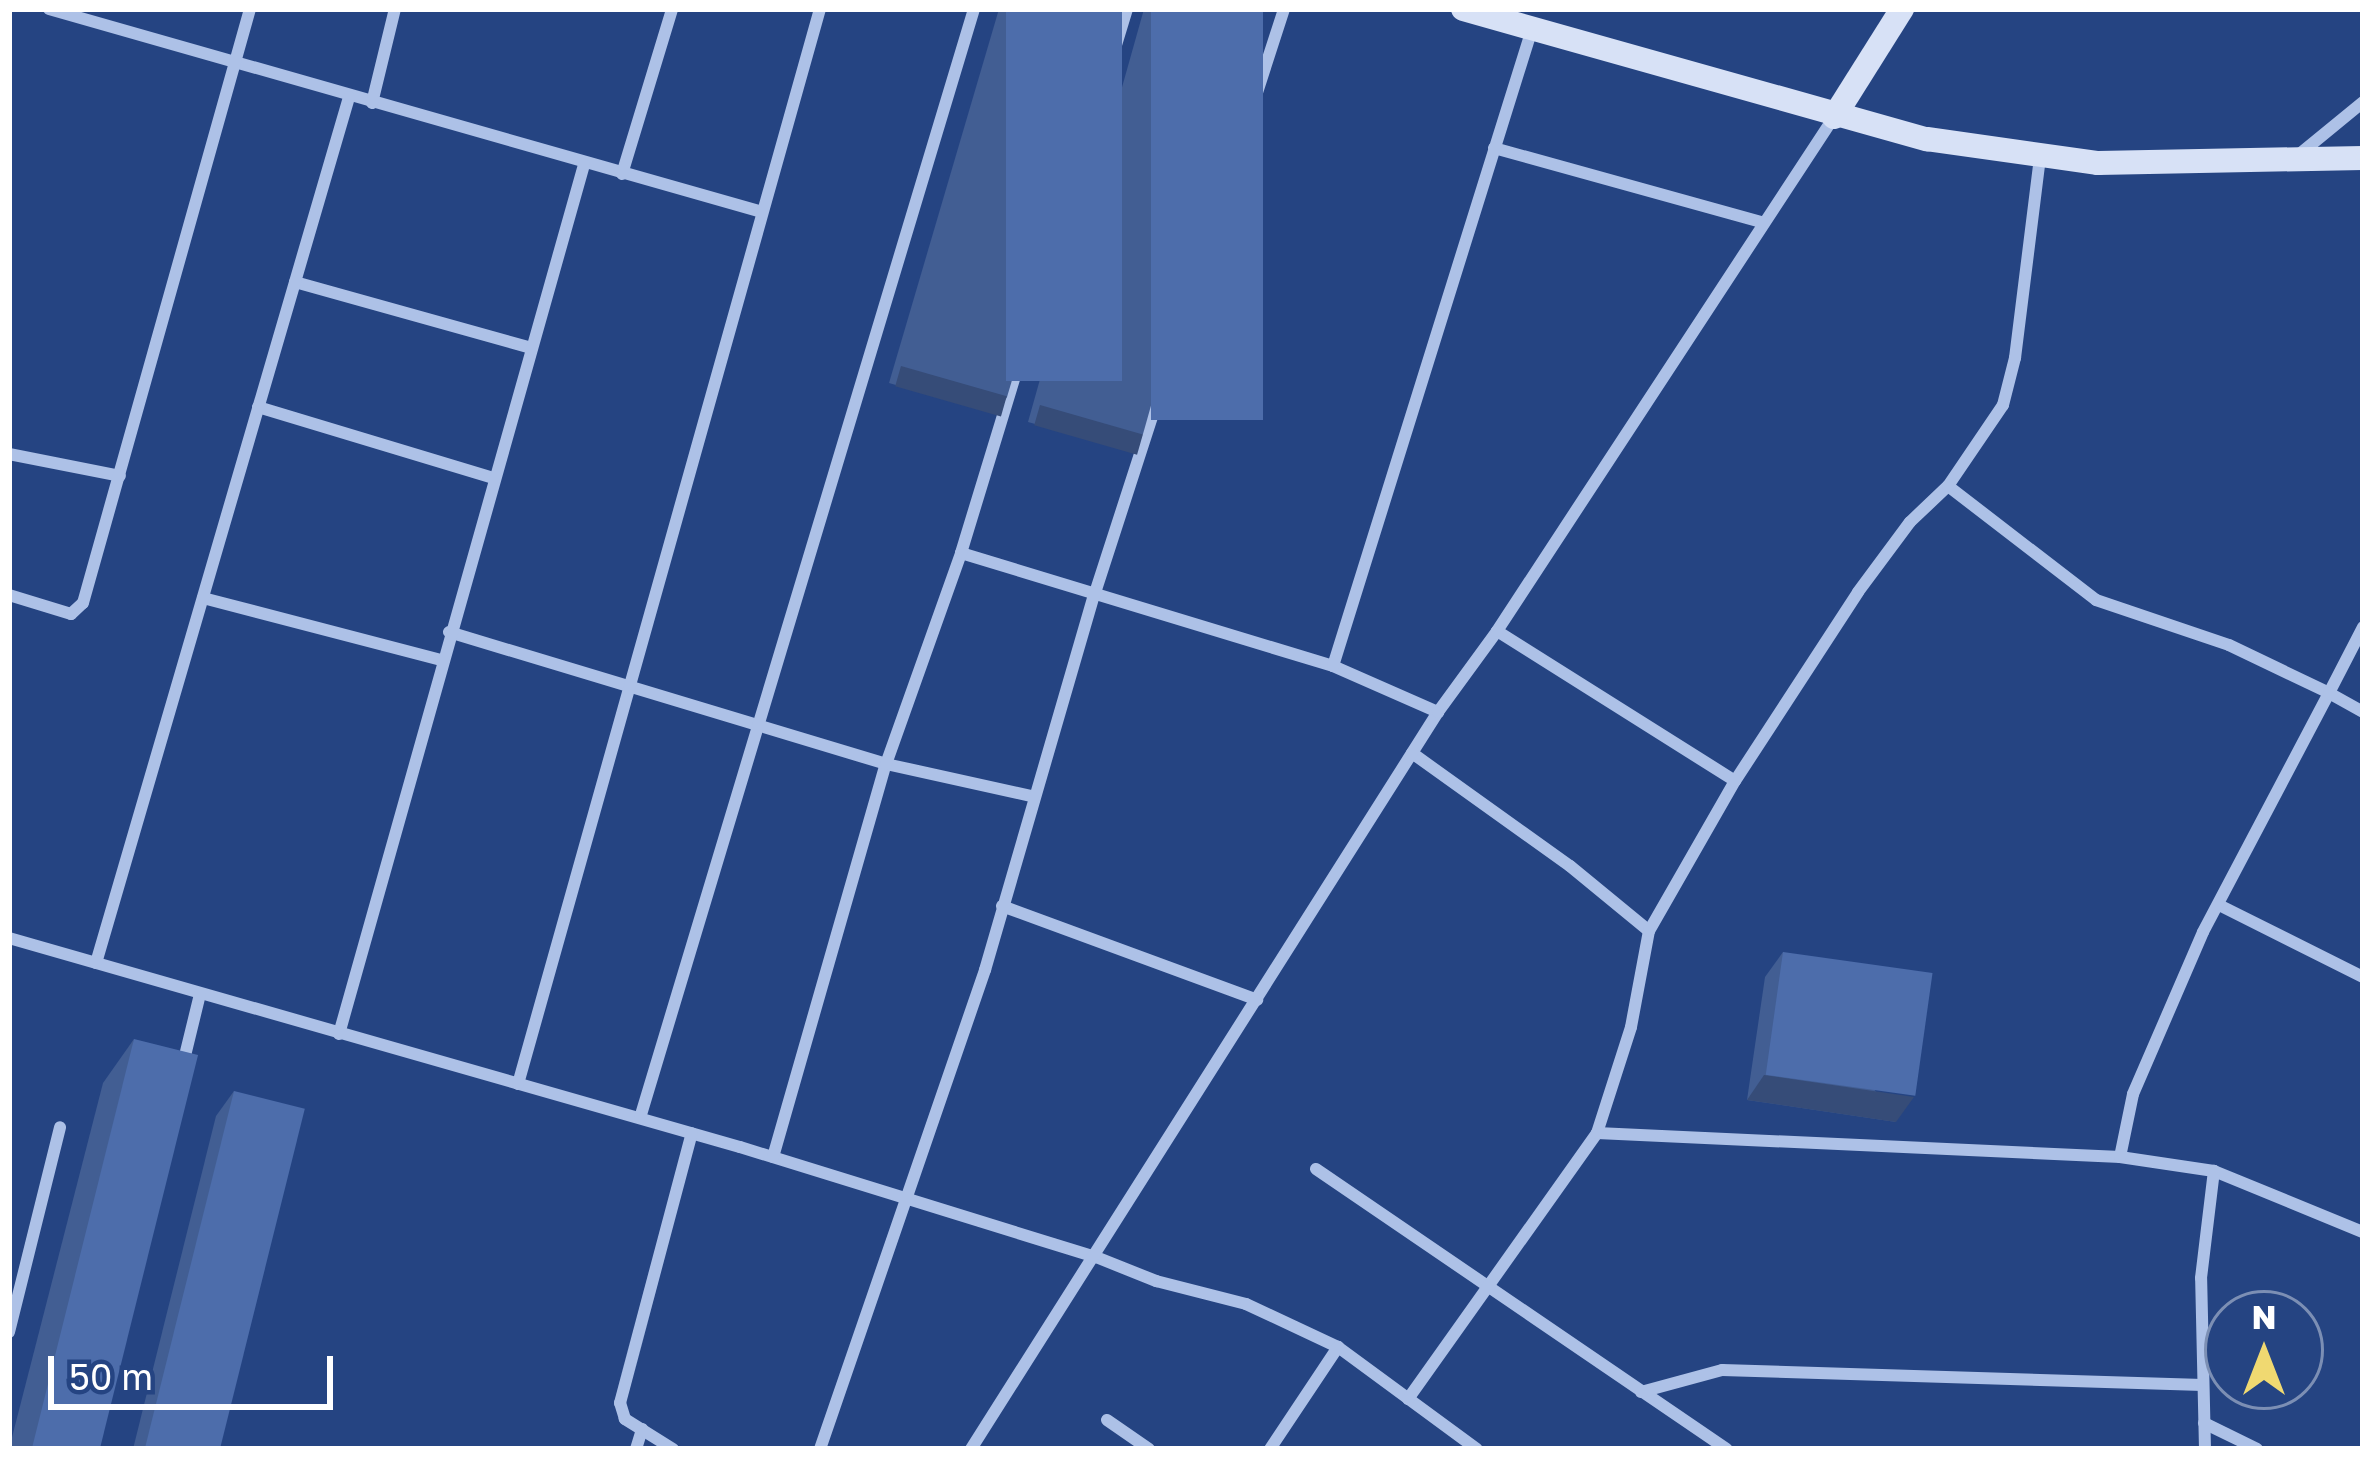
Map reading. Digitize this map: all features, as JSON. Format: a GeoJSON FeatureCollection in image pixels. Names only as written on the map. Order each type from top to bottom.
{"type":"FeatureCollection","features":[{"type":"Feature","properties":{"kind":"main road"},"geometry":{"type":"LineString","coordinates":[[1462,9],[1834,117],[2040,158],[2098,163],[2363,158]]}},
{"type":"Feature","properties":{"kind":"main road"},"geometry":{"type":"LineString","coordinates":[[1834,117],[1902,9]]}},
{"type":"Feature","properties":{"kind":"street"},"geometry":{"type":"LineString","coordinates":[[50,9],[584,165],[762,212]]}},
{"type":"Feature","properties":{"kind":"street"},"geometry":{"type":"LineString","coordinates":[[9,596],[71,614],[78,610],[250,9]]}},
{"type":"Feature","properties":{"kind":"street"},"geometry":{"type":"LineString","coordinates":[[372,103],[395,9]]}},
{"type":"Feature","properties":{"kind":"street"},"geometry":{"type":"LineString","coordinates":[[622,174],[672,9]]}},
{"type":"Feature","properties":{"kind":"street"},"geometry":{"type":"LineString","coordinates":[[518,1084],[626,686],[820,9]]}},
{"type":"Feature","properties":{"kind":"street"},"geometry":{"type":"LineString","coordinates":[[640,1118],[754,725],[974,9]]}},
{"type":"Feature","properties":{"kind":"street"},"geometry":{"type":"LineString","coordinates":[[773,1157],[886,764],[961,553],[1127,9]]}},
{"type":"Feature","properties":{"kind":"street"},"geometry":{"type":"LineString","coordinates":[[820,1449],[1002,906],[1031,796],[1284,9]]}},
{"type":"Feature","properties":{"kind":"street"},"geometry":{"type":"LineString","coordinates":[[1333,666],[1532,28]]}},
{"type":"Feature","properties":{"kind":"street"},"geometry":{"type":"LineString","coordinates":[[96,963],[349,97]]}},
{"type":"Feature","properties":{"kind":"street"},"geometry":{"type":"LineString","coordinates":[[2295,158],[2363,102]]}},
{"type":"Feature","properties":{"kind":"street"},"geometry":{"type":"LineString","coordinates":[[971,1449],[1438,712],[1497,631],[1834,117]]}},
{"type":"Feature","properties":{"kind":"street"},"geometry":{"type":"LineString","coordinates":[[1494,148],[1764,223]]}},
{"type":"Feature","properties":{"kind":"street"},"geometry":{"type":"LineString","coordinates":[[1408,1399],[1597,1133],[1631,1027],[1649,931],[1735,781],[1858,592],[1910,523],[1948,486],[2002,405],[2015,358],[2040,158]]}},
{"type":"Feature","properties":{"kind":"street"},"geometry":{"type":"LineString","coordinates":[[339,1034],[584,165]]}},
{"type":"Feature","properties":{"kind":"street"},"geometry":{"type":"LineString","coordinates":[[295,281],[531,348]]}},
{"type":"Feature","properties":{"kind":"street"},"geometry":{"type":"LineString","coordinates":[[259,407],[493,478]]}},
{"type":"Feature","properties":{"kind":"street"},"geometry":{"type":"LineString","coordinates":[[9,454],[120,476]]}},
{"type":"Feature","properties":{"kind":"street"},"geometry":{"type":"LineString","coordinates":[[1948,486],[2096,600],[2229,645],[2363,712]]}},
{"type":"Feature","properties":{"kind":"street"},"geometry":{"type":"LineString","coordinates":[[961,553],[1333,666],[1438,712]]}},
{"type":"Feature","properties":{"kind":"street"},"geometry":{"type":"LineString","coordinates":[[203,598],[441,660]]}},
{"type":"Feature","properties":{"kind":"street"},"geometry":{"type":"LineString","coordinates":[[2120,1157],[2133,1094],[2203,932],[2221,906],[2363,627]]}},
{"type":"Feature","properties":{"kind":"street"},"geometry":{"type":"LineString","coordinates":[[1497,631],[1735,781]]}},
{"type":"Feature","properties":{"kind":"street"},"geometry":{"type":"LineString","coordinates":[[449,632],[886,764],[1031,796]]}},
{"type":"Feature","properties":{"kind":"street"},"geometry":{"type":"LineString","coordinates":[[1412,753],[1570,866],[1649,931]]}},
{"type":"Feature","properties":{"kind":"street"},"geometry":{"type":"LineString","coordinates":[[1002,906],[1257,1000]]}},
{"type":"Feature","properties":{"kind":"street"},"geometry":{"type":"LineString","coordinates":[[2221,906],[2363,977]]}},
{"type":"Feature","properties":{"kind":"street"},"geometry":{"type":"LineString","coordinates":[[9,938],[692,1133],[1096,1258],[1156,1282],[1246,1304],[1338,1347],[1477,1449]]}},
{"type":"Feature","properties":{"kind":"street"},"geometry":{"type":"LineString","coordinates":[[178,1085],[200,994]]}},
{"type":"Feature","properties":{"kind":"street"},"geometry":{"type":"LineString","coordinates":[[9,1332],[60,1126]]}},
{"type":"Feature","properties":{"kind":"street"},"geometry":{"type":"LineString","coordinates":[[673,1449],[625,1419],[620,1403],[692,1133]]}},
{"type":"Feature","properties":{"kind":"street"},"geometry":{"type":"LineString","coordinates":[[1597,1133],[2120,1157],[2214,1172],[2363,1232]]}},
{"type":"Feature","properties":{"kind":"street"},"geometry":{"type":"LineString","coordinates":[[1316,1169],[1727,1449]]}},
{"type":"Feature","properties":{"kind":"street"},"geometry":{"type":"LineString","coordinates":[[2206,1449],[2201,1278],[2214,1172]]}},
{"type":"Feature","properties":{"kind":"street"},"geometry":{"type":"LineString","coordinates":[[1270,1449],[1338,1347]]}},
{"type":"Feature","properties":{"kind":"street"},"geometry":{"type":"LineString","coordinates":[[1641,1392],[1722,1370],[2203,1384]]}},
{"type":"Feature","properties":{"kind":"street"},"geometry":{"type":"LineString","coordinates":[[1107,1420],[1149,1449]]}},
{"type":"Feature","properties":{"kind":"street"},"geometry":{"type":"LineString","coordinates":[[2204,1423],[2258,1449]]}},
{"type":"Feature","properties":{"kind":"street"},"geometry":{"type":"LineString","coordinates":[[636,1449],[642,1429]]}},
{"type":"Feature","properties":{"kind":"building"},"geometry":{"type":"Polygon","coordinates":[[[1006,9],[1122,9],[1122,381],[1006,381],[1006,9]]]}},
{"type":"Feature","properties":{"kind":"building"},"geometry":{"type":"Polygon","coordinates":[[[1151,9],[1263,9],[1263,420],[1151,420],[1151,9]]]}},
{"type":"Feature","properties":{"kind":"building"},"geometry":{"type":"Polygon","coordinates":[[[1783,952],[1933,973],[1915,1096],[1766,1075],[1783,952]]]}},
{"type":"Feature","properties":{"kind":"building"},"geometry":{"type":"Polygon","coordinates":[[[134,1039],[198,1055],[100,1449],[32,1449],[134,1039]]]}},
{"type":"Feature","properties":{"kind":"building"},"geometry":{"type":"Polygon","coordinates":[[[234,1091],[305,1109],[220,1449],[145,1449],[234,1091]]]}}]}
